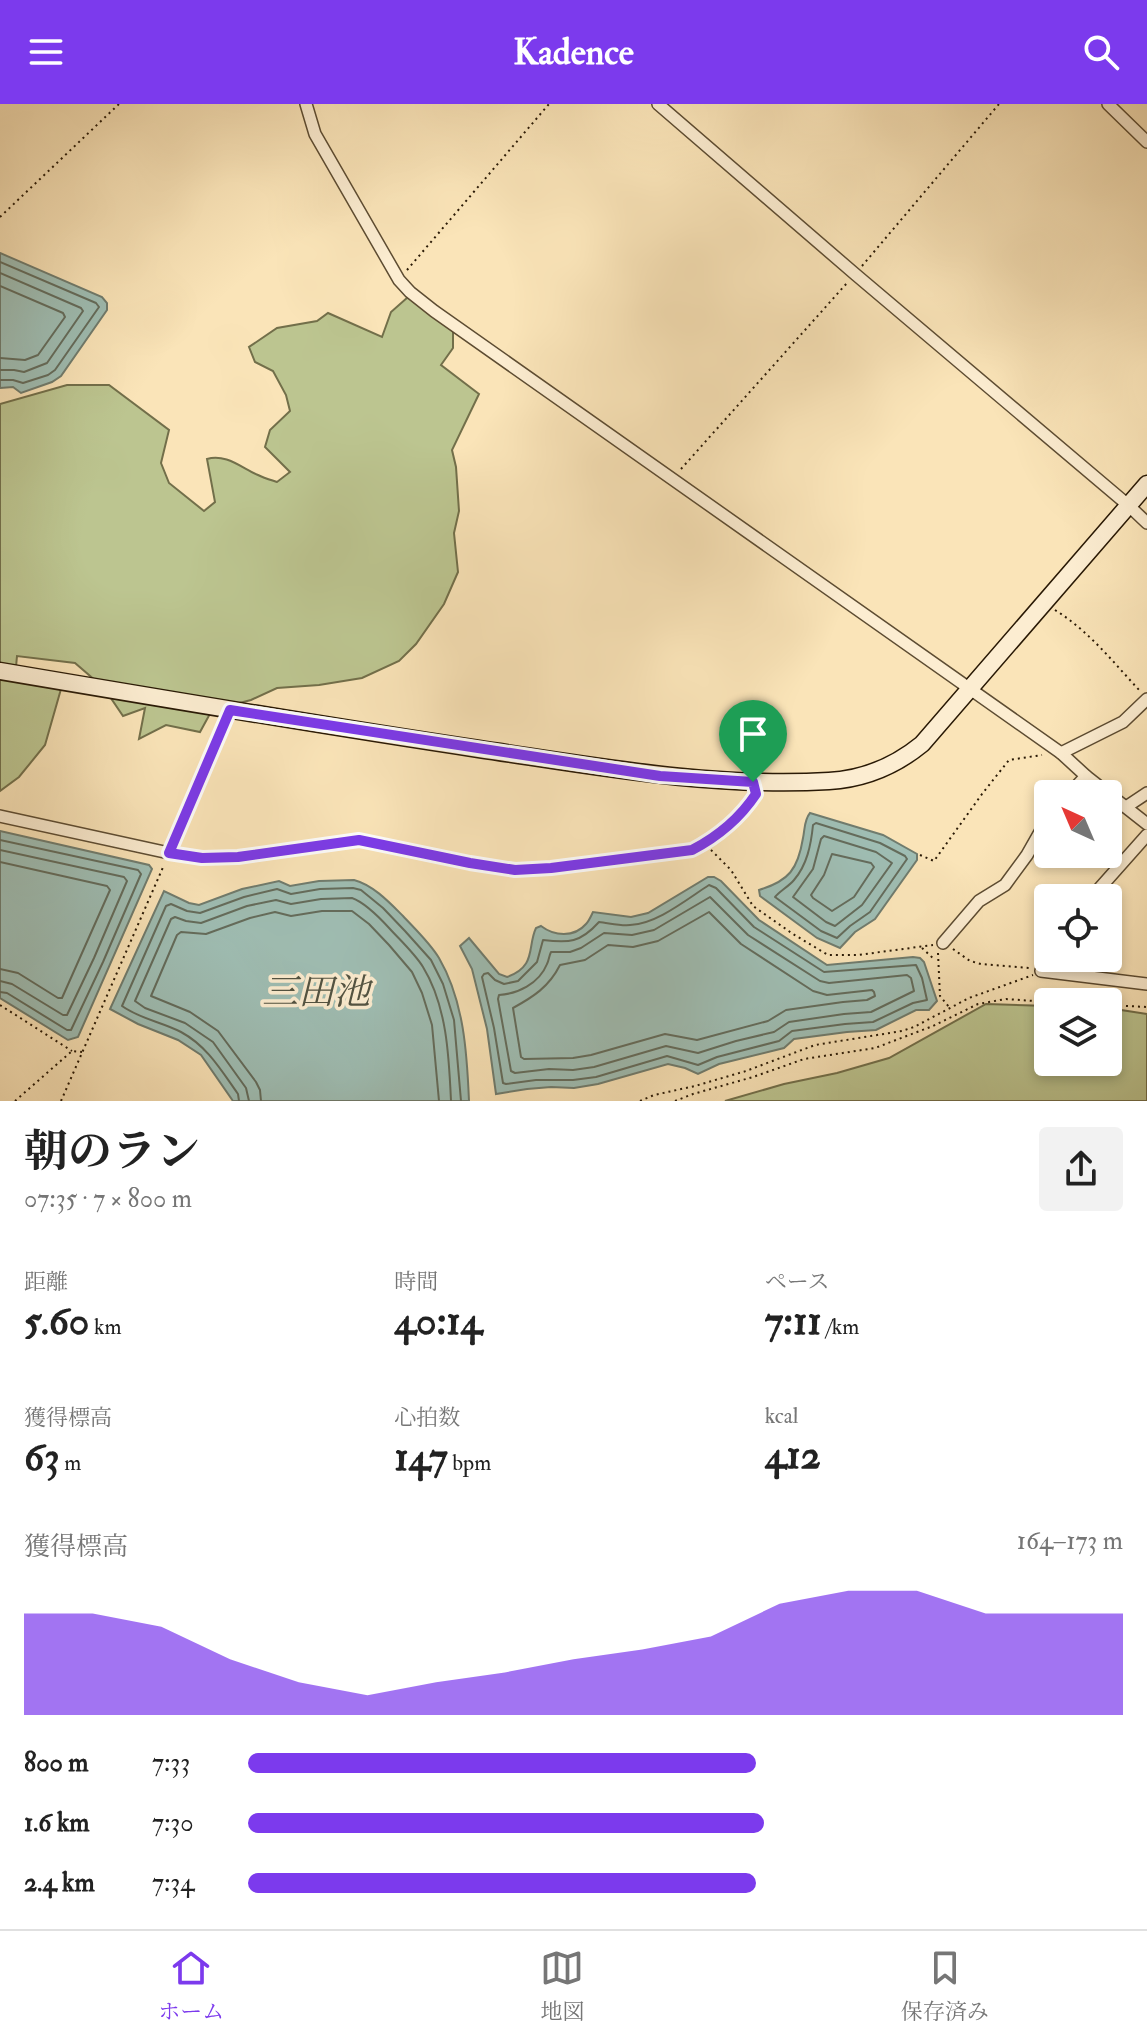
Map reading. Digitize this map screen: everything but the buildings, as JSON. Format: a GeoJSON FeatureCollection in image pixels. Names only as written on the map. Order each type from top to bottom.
{"type":"FeatureCollection","features":[{"type":"Feature","properties":{"kind":"street"},"geometry":{"type":"LineString","coordinates":[[306,104],[315,134],[399,280],[410,292],[1056,750],[1147,824]]}},
{"type":"Feature","properties":{"kind":"street"},"geometry":{"type":"LineString","coordinates":[[658,104],[1147,523]]}},
{"type":"Feature","properties":{"kind":"street"},"geometry":{"type":"LineString","coordinates":[[1108,104],[1147,142]]}},
{"type":"Feature","properties":{"kind":"street"},"geometry":{"type":"LineString","coordinates":[[0,671],[660,776],[753,782],[830,781],[855,777],[889,767],[922,744],[1147,484]]}},
{"type":"Feature","properties":{"kind":"street"},"geometry":{"type":"LineString","coordinates":[[1056,750],[1123,722],[1146,701]]}},
{"type":"Feature","properties":{"kind":"street"},"geometry":{"type":"LineString","coordinates":[[169,853],[230,710]]}},
{"type":"Feature","properties":{"kind":"street"},"geometry":{"type":"LineString","coordinates":[[1082,780],[1086,776]]}},
{"type":"Feature","properties":{"kind":"street"},"geometry":{"type":"LineString","coordinates":[[0,816],[202,858],[238,857],[359,840],[515,870],[692,850],[711,840],[748,805],[756,794],[753,782]]}},
{"type":"Feature","properties":{"kind":"street"},"geometry":{"type":"LineString","coordinates":[[1126,807],[1147,793]]}},
{"type":"Feature","properties":{"kind":"street"},"geometry":{"type":"LineString","coordinates":[[1103,884],[1147,835]]}},
{"type":"Feature","properties":{"kind":"street"},"geometry":{"type":"LineString","coordinates":[[943,943],[979,901],[1005,885],[1034,843]]}},
{"type":"Feature","properties":{"kind":"street"},"geometry":{"type":"LineString","coordinates":[[1055,972],[1147,984]]}},
{"type":"Feature","properties":{"kind":"path"},"geometry":{"type":"LineString","coordinates":[[0,217],[119,104]]}},
{"type":"Feature","properties":{"kind":"path"},"geometry":{"type":"LineString","coordinates":[[399,280],[549,104]]}},
{"type":"Feature","properties":{"kind":"path"},"geometry":{"type":"LineString","coordinates":[[672,479],[855,274],[999,104]]}},
{"type":"Feature","properties":{"kind":"path"},"geometry":{"type":"LineString","coordinates":[[1044,603],[1069,618],[1091,637],[1146,701]]}},
{"type":"Feature","properties":{"kind":"path"},"geometry":{"type":"LineString","coordinates":[[920,855],[934,861],[1009,760],[1056,750]]}},
{"type":"Feature","properties":{"kind":"path"},"geometry":{"type":"LineString","coordinates":[[704,844],[731,870],[753,906],[828,955],[858,955],[943,943],[970,961],[981,964],[1034,968]]}},
{"type":"Feature","properties":{"kind":"path"},"geometry":{"type":"LineString","coordinates":[[61,1101],[169,853]]}},
{"type":"Feature","properties":{"kind":"path"},"geometry":{"type":"LineString","coordinates":[[943,943],[937,954],[940,996],[950,1008]]}},
{"type":"Feature","properties":{"kind":"path"},"geometry":{"type":"LineString","coordinates":[[921,948],[938,962]]}},
{"type":"Feature","properties":{"kind":"path"},"geometry":{"type":"LineString","coordinates":[[640,1101],[746,1071],[815,1045],[902,1031],[969,998],[1038,972]]}},
{"type":"Feature","properties":{"kind":"path"},"geometry":{"type":"LineString","coordinates":[[675,1101],[804,1059],[875,1048],[933,1026],[978,1004],[1006,999],[1034,1001]]}},
{"type":"Feature","properties":{"kind":"path"},"geometry":{"type":"LineString","coordinates":[[0,1005],[72,1051],[82,1052]]}},
{"type":"Feature","properties":{"kind":"path"},"geometry":{"type":"LineString","coordinates":[[1122,1006],[1147,1007]]}},
{"type":"Feature","properties":{"kind":"path"},"geometry":{"type":"LineString","coordinates":[[15,1101],[72,1051]]}},
{"type":"Feature","properties":{"kind":"green space"},"geometry":{"type":"Polygon","coordinates":[[[408,297],[453,330],[453,348],[441,365],[479,394],[452,450],[459,511],[454,533],[458,572],[444,604],[416,644],[399,661],[362,678],[277,688],[251,700],[212,710],[200,732],[166,725],[139,739],[145,708],[123,716],[104,688],[75,663],[17,656],[15,678],[61,689],[45,745],[19,777],[0,791],[0,404],[67,385],[109,385],[169,430],[161,463],[169,483],[204,511],[215,502],[207,459],[227,460],[277,482],[290,472],[265,447],[270,430],[290,411],[286,395],[273,371],[255,362],[249,347],[277,328],[317,321],[328,313],[382,337],[391,312],[408,297]]]}},
{"type":"Feature","properties":{"kind":"green space"},"geometry":{"type":"Polygon","coordinates":[[[986,1004],[1034,1006],[1034,1076],[1122,1076],[1122,1010],[1147,1014],[1147,1101],[725,1101],[889,1058],[986,1004]]]}},
{"type":"Feature","properties":{"kind":"water"},"geometry":{"type":"Polygon","coordinates":[[[0,253],[102,297],[107,303],[107,310],[61,376],[21,393],[13,387],[0,388],[0,253]]]}},
{"type":"Feature","properties":{"kind":"water"},"geometry":{"type":"Polygon","coordinates":[[[810,813],[883,835],[917,854],[917,860],[875,919],[855,932],[840,948],[817,938],[760,896],[759,890],[785,878],[795,866],[810,813]]]}},
{"type":"Feature","properties":{"kind":"water"},"geometry":{"type":"Polygon","coordinates":[[[0,831],[149,865],[152,869],[78,1037],[68,1040],[0,998],[0,831]]]}},
{"type":"Feature","properties":{"kind":"water"},"geometry":{"type":"Polygon","coordinates":[[[708,877],[721,881],[759,920],[827,965],[920,958],[937,1001],[929,1010],[916,1010],[876,1030],[794,1039],[784,1048],[719,1064],[698,1074],[668,1064],[598,1084],[496,1094],[487,1029],[472,969],[460,946],[469,938],[499,974],[507,977],[527,962],[536,928],[541,926],[552,932],[570,933],[581,929],[593,912],[631,917],[648,913],[708,877]]]}},
{"type":"Feature","properties":{"kind":"water","name":"三田池"},"geometry":{"type":"Polygon","coordinates":[[[354,880],[386,900],[439,958],[459,1009],[469,1101],[233,1101],[201,1055],[178,1040],[110,1009],[164,891],[199,905],[242,889],[279,881],[290,886],[354,880]]]}},
{"type":"Feature","properties":{"kind":"route"},"geometry":{"type":"LineString","coordinates":[[230,710],[660,776],[753,782],[756,794],[711,840],[692,850],[669,854],[515,870],[359,840],[238,857],[202,858],[169,853],[230,710]]}}]}
